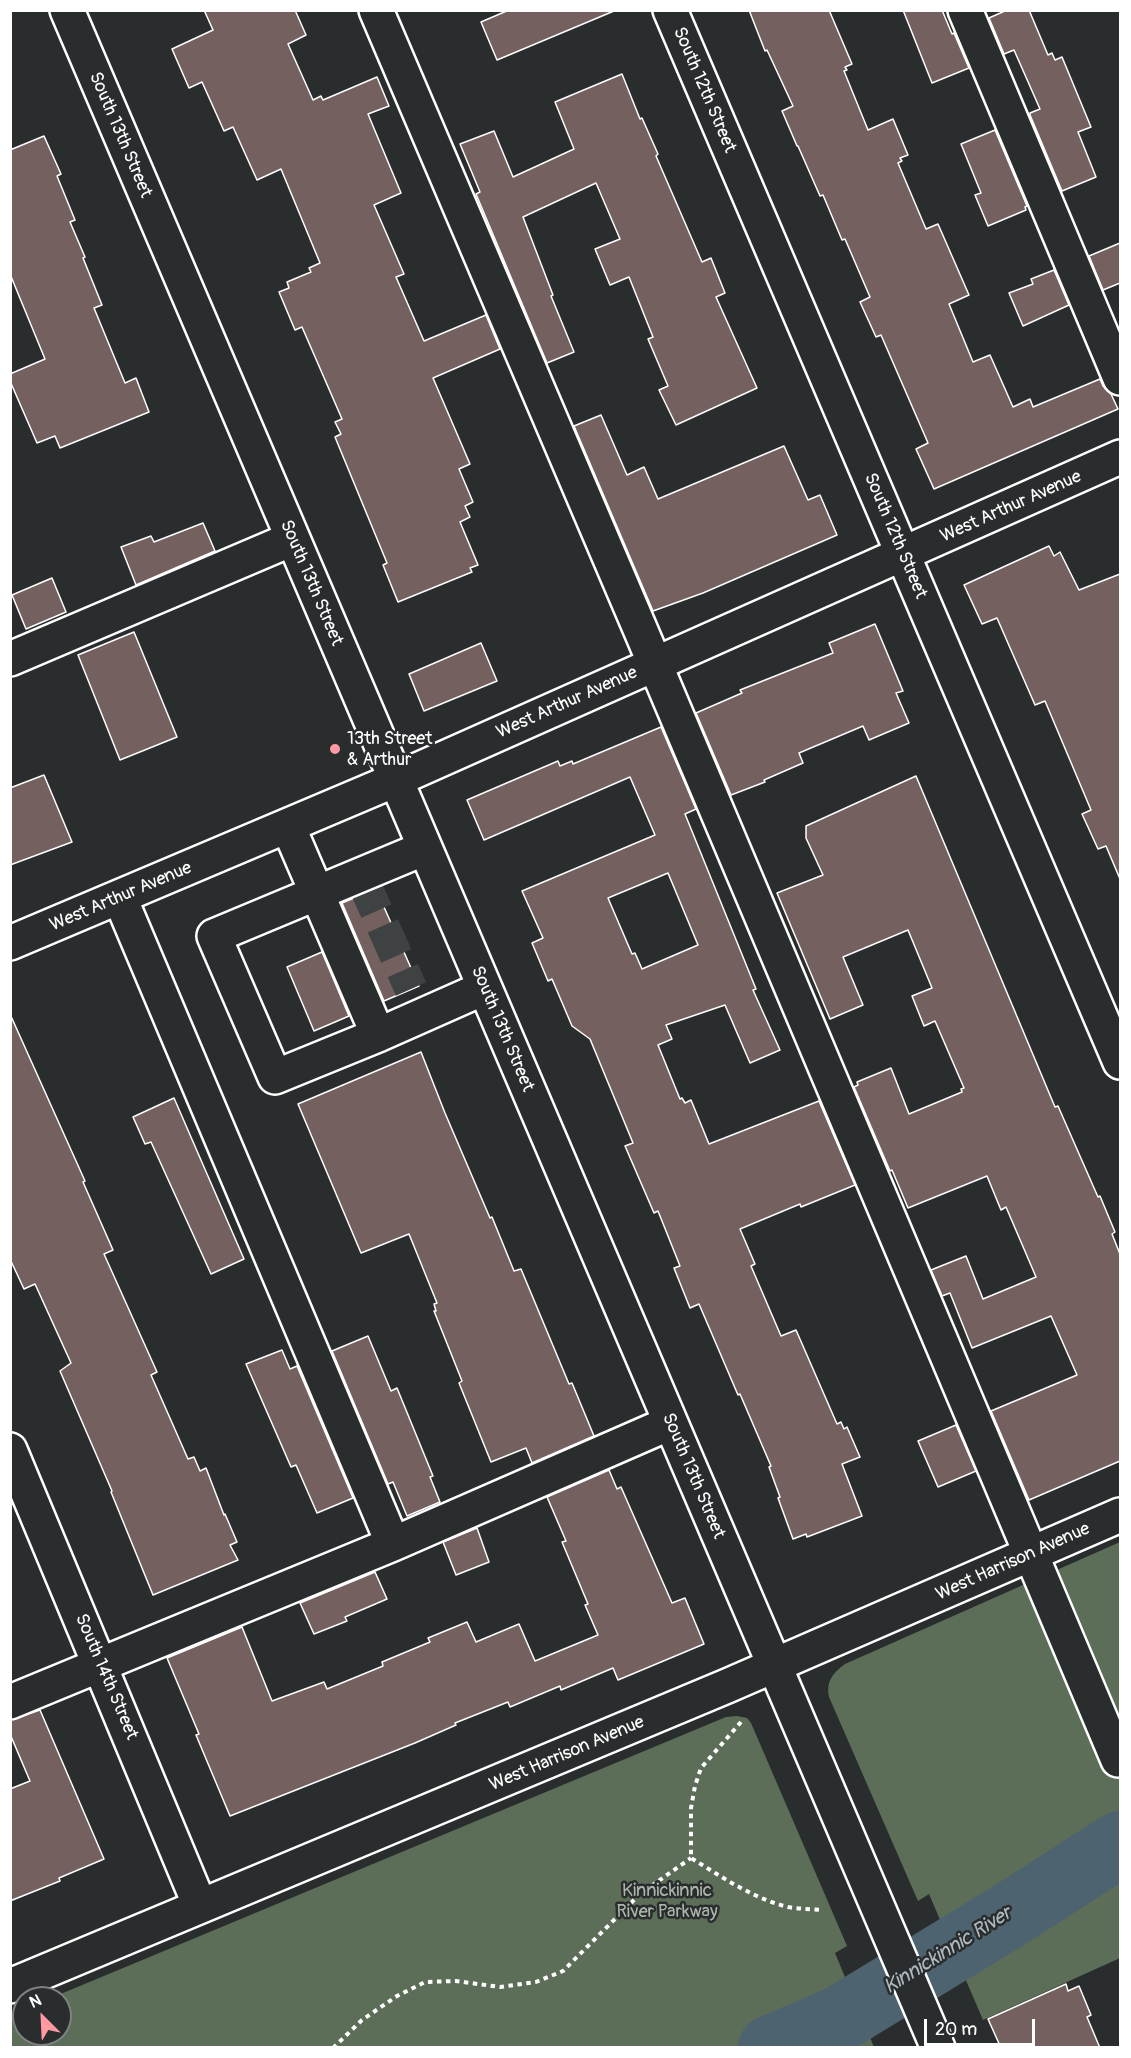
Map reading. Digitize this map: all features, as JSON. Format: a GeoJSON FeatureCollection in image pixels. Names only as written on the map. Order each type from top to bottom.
{"type":"FeatureCollection","features":[{"type":"Feature","properties":{"kind":"street","name":"South 13th Street"},"geometry":{"type":"LineString","coordinates":[[67,10],[933,2035]]}},
{"type":"Feature","properties":{"kind":"street"},"geometry":{"type":"LineString","coordinates":[[376,10],[1118,1760]]}},
{"type":"Feature","properties":{"kind":"street","name":"South 12th Street"},"geometry":{"type":"LineString","coordinates":[[670,10],[1120,1062]]}},
{"type":"Feature","properties":{"kind":"street"},"geometry":{"type":"LineString","coordinates":[[965,10],[1120,378]]}},
{"type":"Feature","properties":{"kind":"street","name":"West Arthur Avenue"},"geometry":{"type":"LineString","coordinates":[[10,943],[396,780],[1120,458]]}},
{"type":"Feature","properties":{"kind":"street"},"geometry":{"type":"LineString","coordinates":[[11,659],[292,539]]}},
{"type":"Feature","properties":{"kind":"street"},"geometry":{"type":"LineString","coordinates":[[288,826],[378,1035]]}},
{"type":"Feature","properties":{"kind":"street"},"geometry":{"type":"LineString","coordinates":[[425,848],[361,878],[317,893],[214,936],[275,1077],[378,1035],[416,1002],[484,988]]}},
{"type":"Feature","properties":{"kind":"street"},"geometry":{"type":"LineString","coordinates":[[120,898],[393,1544]]}},
{"type":"Feature","properties":{"kind":"street"},"geometry":{"type":"LineString","coordinates":[[10,1702],[393,1544],[670,1423]]}},
{"type":"Feature","properties":{"kind":"street","name":"South 14th Street"},"geometry":{"type":"LineString","coordinates":[[10,1449],[200,1906]]}},
{"type":"Feature","properties":{"kind":"street","name":"West Harrison Avenue"},"geometry":{"type":"LineString","coordinates":[[10,1986],[775,1666],[1120,1515]]}},
{"type":"Feature","properties":{"kind":"path"},"geometry":{"type":"LineString","coordinates":[[691,1858],[691,1808],[701,1768],[741,1722]]}},
{"type":"Feature","properties":{"kind":"path"},"geometry":{"type":"LineString","coordinates":[[691,1858],[735,1886],[762,1898],[789,1907],[821,1910]]}},
{"type":"Feature","properties":{"kind":"path"},"geometry":{"type":"LineString","coordinates":[[333,2048],[362,2020],[397,1996],[425,1982],[456,1981],[500,1987],[536,1982],[563,1971],[640,1894],[691,1858]]}},
{"type":"Feature","properties":{"kind":"green space"},"geometry":{"type":"Polygon","coordinates":[[[1120,1542],[1120,1958],[983,2020],[929,1894],[918,1901],[829,1697],[830,1682],[834,1674],[845,1664],[1120,1542]]]}},
{"type":"Feature","properties":{"kind":"green space","name":"Kinnickinnic River Parkway"},"geometry":{"type":"Polygon","coordinates":[[[726,1717],[747,1718],[751,1723],[847,1946],[835,1953],[874,2047],[11,2047],[11,2015],[12,2046],[72,2046],[72,1989],[726,1717]]]}},
{"type":"Feature","properties":{"kind":"building"},"geometry":{"type":"Polygon","coordinates":[[[204,10],[295,10],[306,35],[288,44],[313,100],[321,96],[323,100],[377,77],[389,106],[368,114],[401,193],[374,205],[404,274],[396,277],[424,341],[486,315],[500,349],[433,378],[470,464],[459,469],[473,502],[465,506],[470,517],[460,522],[478,565],[470,568],[472,572],[398,602],[383,565],[387,563],[335,437],[341,434],[335,422],[342,419],[302,327],[295,330],[279,292],[289,288],[287,282],[311,272],[309,268],[320,263],[281,169],[257,180],[233,127],[224,131],[202,82],[189,88],[172,49],[213,30],[204,10]]]}},
{"type":"Feature","properties":{"kind":"building"},"geometry":{"type":"Polygon","coordinates":[[[509,10],[614,11],[497,60],[481,22],[509,10]]]}},
{"type":"Feature","properties":{"kind":"building"},"geometry":{"type":"Polygon","coordinates":[[[749,10],[829,10],[852,64],[845,67],[847,70],[844,71],[868,130],[893,119],[908,155],[900,158],[902,161],[898,163],[926,229],[938,224],[969,295],[949,304],[973,362],[990,355],[1013,407],[1030,399],[1033,407],[1100,379],[1118,409],[934,489],[916,449],[928,443],[881,335],[876,337],[860,302],[870,297],[845,239],[842,240],[823,195],[820,196],[782,111],[793,106],[767,50],[765,51],[749,10]]]}},
{"type":"Feature","properties":{"kind":"building"},"geometry":{"type":"Polygon","coordinates":[[[903,10],[942,10],[969,68],[932,83],[903,10]]]}},
{"type":"Feature","properties":{"kind":"building"},"geometry":{"type":"Polygon","coordinates":[[[1007,10],[1029,10],[1048,55],[1052,53],[1055,60],[1062,57],[1091,127],[1078,132],[1096,177],[1062,191],[1030,115],[1040,109],[1014,50],[1004,54],[989,18],[1007,10]]]}},
{"type":"Feature","properties":{"kind":"building"},"geometry":{"type":"Polygon","coordinates":[[[622,74],[640,119],[642,118],[658,154],[656,156],[702,262],[711,258],[725,293],[716,297],[757,388],[676,425],[659,390],[668,386],[648,339],[653,337],[629,277],[610,285],[595,249],[620,239],[596,183],[523,217],[574,352],[547,363],[476,194],[480,192],[460,144],[494,131],[513,177],[574,149],[555,102],[622,74]]]}},
{"type":"Feature","properties":{"kind":"building"},"geometry":{"type":"Polygon","coordinates":[[[995,130],[1027,206],[1026,210],[988,226],[975,195],[981,193],[961,144],[995,130]]]}},
{"type":"Feature","properties":{"kind":"building"},"geometry":{"type":"Polygon","coordinates":[[[44,136],[61,174],[57,176],[75,220],[70,222],[102,305],[94,308],[125,383],[136,378],[149,412],[60,448],[55,436],[37,443],[10,381],[10,374],[45,359],[10,274],[10,150],[44,136]]]}},
{"type":"Feature","properties":{"kind":"building"},"geometry":{"type":"Polygon","coordinates":[[[1120,243],[1120,283],[1103,290],[1089,256],[1120,243]]]}},
{"type":"Feature","properties":{"kind":"building"},"geometry":{"type":"Polygon","coordinates":[[[1054,270],[1069,305],[1023,326],[1009,293],[1033,284],[1031,279],[1054,270]]]}},
{"type":"Feature","properties":{"kind":"building"},"geometry":{"type":"Polygon","coordinates":[[[601,415],[627,475],[644,467],[658,499],[784,446],[808,500],[820,495],[837,535],[703,593],[653,611],[574,426],[601,415]]]}},
{"type":"Feature","properties":{"kind":"building"},"geometry":{"type":"Polygon","coordinates":[[[203,523],[215,551],[136,585],[121,547],[151,536],[154,542],[203,523]]]}},
{"type":"Feature","properties":{"kind":"building"},"geometry":{"type":"Polygon","coordinates":[[[1049,546],[1054,556],[1060,552],[1079,590],[1120,574],[1120,879],[1106,846],[1098,849],[1082,814],[1091,810],[1045,701],[1035,705],[997,618],[982,624],[964,585],[1049,546]]]}},
{"type":"Feature","properties":{"kind":"building"},"geometry":{"type":"Polygon","coordinates":[[[52,578],[66,612],[26,629],[12,595],[52,578]]]}},
{"type":"Feature","properties":{"kind":"building"},"geometry":{"type":"Polygon","coordinates":[[[875,624],[903,691],[896,693],[909,723],[869,740],[863,726],[799,753],[803,763],[764,780],[765,782],[731,795],[696,713],[742,693],[740,690],[833,653],[829,643],[875,624]]]}},
{"type":"Feature","properties":{"kind":"building"},"geometry":{"type":"Polygon","coordinates":[[[134,632],[177,737],[120,760],[78,655],[134,632]]]}},
{"type":"Feature","properties":{"kind":"building"},"geometry":{"type":"Polygon","coordinates":[[[481,643],[497,681],[424,711],[409,674],[481,643]]]}},
{"type":"Feature","properties":{"kind":"building"},"geometry":{"type":"Polygon","coordinates":[[[661,727],[696,809],[685,814],[756,989],[753,990],[780,1050],[750,1063],[725,1005],[666,1025],[672,1039],[658,1045],[680,1099],[682,1098],[685,1103],[691,1100],[709,1144],[819,1101],[855,1185],[801,1207],[800,1204],[740,1229],[755,1264],[751,1266],[781,1336],[796,1330],[837,1424],[841,1422],[844,1429],[847,1427],[860,1457],[842,1464],[862,1516],[807,1537],[806,1534],[793,1539],[778,1498],[780,1497],[769,1467],[771,1466],[740,1394],[738,1395],[699,1304],[690,1308],[674,1268],[680,1266],[658,1211],[654,1213],[625,1146],[633,1143],[590,1039],[572,1026],[552,979],[548,981],[532,943],[543,938],[522,891],[655,835],[630,777],[484,840],[467,800],[558,761],[560,766],[572,761],[573,764],[661,727]],[[668,873],[608,898],[632,954],[635,953],[642,969],[698,945],[668,873]]]}},
{"type":"Feature","properties":{"kind":"building"},"geometry":{"type":"Polygon","coordinates":[[[44,775],[72,842],[10,865],[10,788],[44,775]]]}},
{"type":"Feature","properties":{"kind":"building"},"geometry":{"type":"Polygon","coordinates":[[[916,776],[1055,1107],[1058,1106],[1098,1197],[1100,1196],[1115,1232],[1112,1234],[1120,1254],[1120,1461],[1029,1500],[991,1411],[1077,1375],[1051,1316],[972,1348],[950,1293],[942,1296],[931,1270],[966,1256],[983,1299],[1036,1277],[1006,1207],[1001,1210],[987,1176],[908,1208],[854,1087],[858,1085],[857,1082],[891,1068],[909,1114],[962,1092],[961,1089],[964,1088],[935,1021],[924,1026],[912,996],[932,988],[908,930],[843,957],[863,1005],[830,1019],[777,893],[823,875],[806,838],[806,826],[916,776]]]}},
{"type":"Feature","properties":{"kind":"building"},"geometry":{"type":"Polygon","coordinates":[[[376,889],[419,986],[384,1001],[342,903],[376,889]]]}},
{"type":"Feature","properties":{"kind":"building"},"geometry":{"type":"Polygon","coordinates":[[[322,952],[349,1016],[314,1031],[287,967],[322,952]]]}},
{"type":"Feature","properties":{"kind":"building"},"geometry":{"type":"Polygon","coordinates":[[[10,1014],[85,1181],[83,1182],[113,1250],[104,1254],[157,1372],[151,1375],[188,1459],[194,1457],[200,1471],[206,1468],[237,1542],[230,1545],[238,1560],[153,1595],[112,1491],[60,1371],[71,1363],[35,1284],[24,1289],[10,1259],[10,1014]]]}},
{"type":"Feature","properties":{"kind":"building"},"geometry":{"type":"Polygon","coordinates":[[[421,1052],[490,1218],[492,1217],[514,1271],[521,1269],[569,1384],[572,1383],[594,1436],[532,1463],[526,1448],[491,1462],[459,1383],[462,1381],[434,1311],[436,1311],[434,1304],[437,1303],[409,1234],[361,1253],[298,1104],[421,1052]]]}},
{"type":"Feature","properties":{"kind":"building"},"geometry":{"type":"Polygon","coordinates":[[[174,1098],[244,1259],[211,1274],[151,1142],[145,1144],[133,1117],[174,1098]]]}},
{"type":"Feature","properties":{"kind":"building"},"geometry":{"type":"Polygon","coordinates":[[[368,1336],[391,1391],[397,1388],[433,1476],[430,1477],[440,1502],[407,1516],[393,1482],[388,1484],[332,1351],[368,1336]]]}},
{"type":"Feature","properties":{"kind":"building"},"geometry":{"type":"Polygon","coordinates":[[[282,1350],[290,1369],[297,1366],[353,1498],[317,1513],[296,1465],[291,1467],[246,1364],[282,1350]]]}},
{"type":"Feature","properties":{"kind":"building"},"geometry":{"type":"Polygon","coordinates":[[[956,1425],[976,1471],[938,1487],[918,1441],[956,1425]]]}},
{"type":"Feature","properties":{"kind":"building"},"geometry":{"type":"Polygon","coordinates":[[[609,1470],[617,1489],[621,1487],[672,1603],[685,1598],[704,1644],[618,1680],[613,1668],[561,1690],[560,1686],[510,1707],[508,1702],[455,1723],[456,1725],[415,1743],[230,1816],[167,1658],[242,1627],[272,1701],[324,1682],[327,1689],[383,1666],[382,1662],[430,1642],[428,1638],[467,1622],[476,1642],[519,1624],[535,1661],[598,1635],[585,1605],[588,1604],[562,1542],[566,1541],[547,1497],[609,1470]]]}},
{"type":"Feature","properties":{"kind":"building"},"geometry":{"type":"Polygon","coordinates":[[[477,1528],[489,1562],[456,1575],[443,1542],[477,1528]]]}},
{"type":"Feature","properties":{"kind":"building"},"geometry":{"type":"Polygon","coordinates":[[[375,1572],[387,1599],[345,1617],[347,1621],[314,1634],[300,1603],[375,1572]]]}},
{"type":"Feature","properties":{"kind":"building"},"geometry":{"type":"Polygon","coordinates":[[[40,1710],[104,1859],[59,1878],[60,1881],[10,1901],[10,1789],[30,1781],[10,1734],[10,1720],[40,1710]]]}},
{"type":"Feature","properties":{"kind":"building"},"geometry":{"type":"Polygon","coordinates":[[[1066,1984],[1068,1991],[1079,1986],[1091,2015],[1087,2017],[1100,2048],[1001,2048],[988,2019],[1066,1984]]]}},
{"type":"Feature","properties":{"kind":"waterway","name":"Kinnickinnic River"},"geometry":{"type":"LineString","coordinates":[[771,2048],[841,2018],[1008,1916],[1120,1844]]}},
{"type":"Feature","properties":{"kind":"tunnel"},"geometry":{"type":"LineString","coordinates":[[363,881],[411,989]]}},
{"type":"Feature","properties":{"kind":"place","name":"13th Street & Arthur"},"geometry":{"type":"Point","coordinates":[335,749]}}]}
